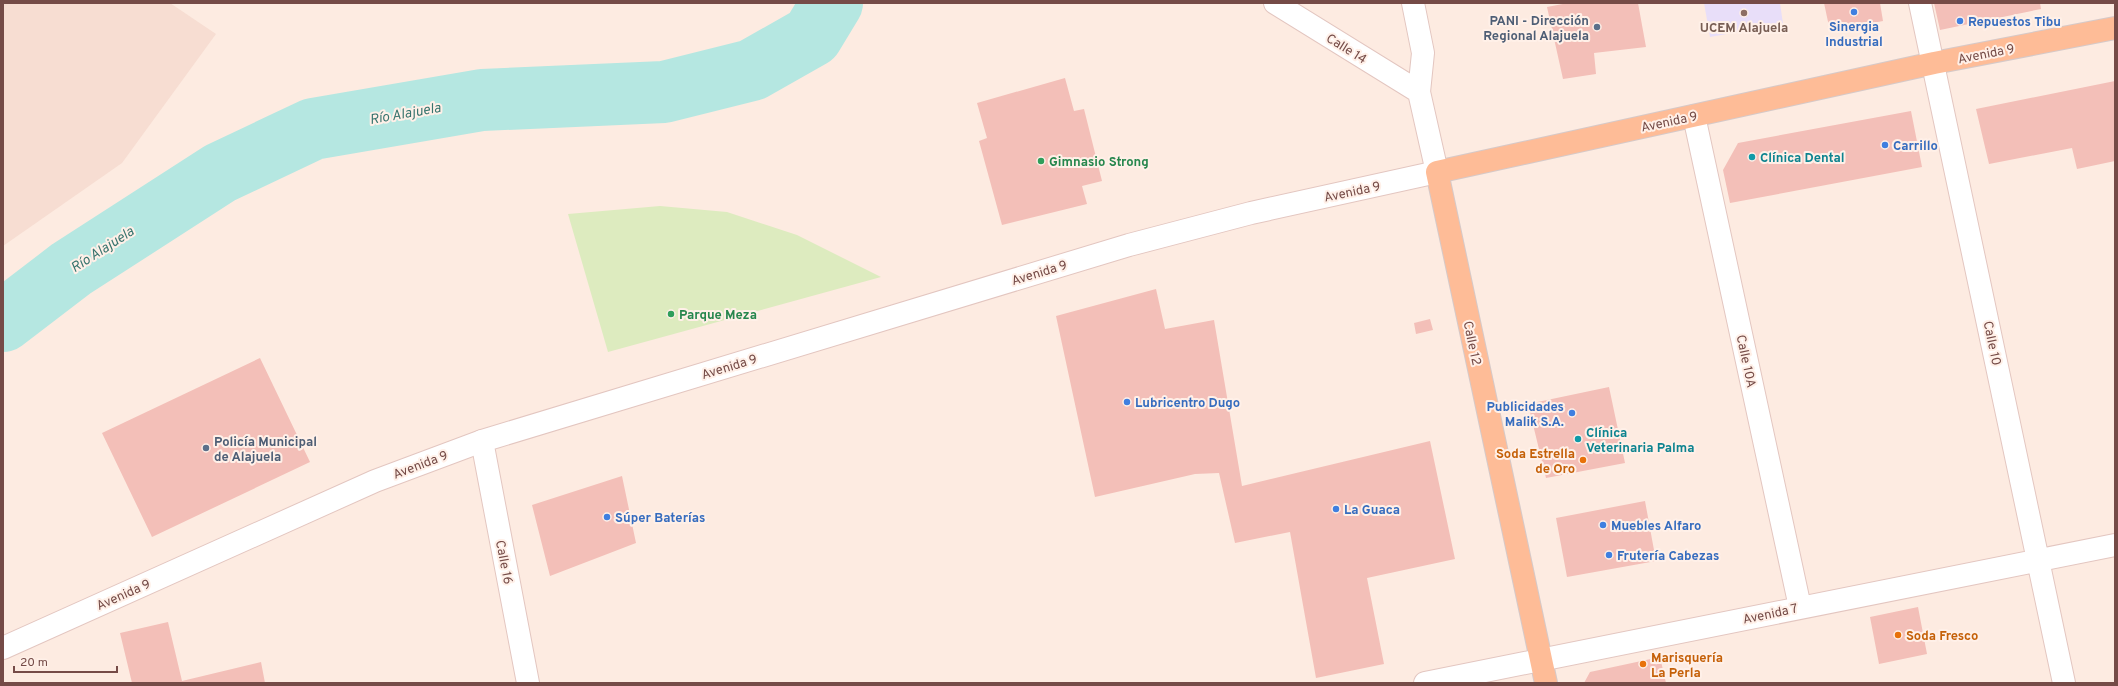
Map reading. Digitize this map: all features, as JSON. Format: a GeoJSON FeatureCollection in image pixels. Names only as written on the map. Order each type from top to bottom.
{"type":"FeatureCollection","features":[{"type":"Feature","properties":{"kind":"main road","name":"Avenida 9"},"geometry":{"type":"LineString","coordinates":[[1437,172],[1934,63],[2115,28]]}},
{"type":"Feature","properties":{"kind":"main road","name":"Calle 12"},"geometry":{"type":"LineString","coordinates":[[1437,172],[1546,683]]}},
{"type":"Feature","properties":{"kind":"street","name":"Calle 14"},"geometry":{"type":"LineString","coordinates":[[1275,3],[1419,92]]}},
{"type":"Feature","properties":{"kind":"street","name":"Calle 12"},"geometry":{"type":"LineString","coordinates":[[1412,3],[1423,52],[1419,92],[1437,172]]}},
{"type":"Feature","properties":{"kind":"street","name":"Calle 10"},"geometry":{"type":"LineString","coordinates":[[1920,3],[1934,63],[2064,683]]}},
{"type":"Feature","properties":{"kind":"street","name":"Calle 10A"},"geometry":{"type":"LineString","coordinates":[[1694,116],[1800,607]]}},
{"type":"Feature","properties":{"kind":"street","name":"Avenida 9"},"geometry":{"type":"LineString","coordinates":[[3,648],[375,481],[482,441],[1129,245],[1251,213],[1437,172]]}},
{"type":"Feature","properties":{"kind":"street","name":"Calle 16"},"geometry":{"type":"LineString","coordinates":[[482,441],[528,683]]}},
{"type":"Feature","properties":{"kind":"street","name":"Avenida 7"},"geometry":{"type":"LineString","coordinates":[[1425,683],[2115,545]]}},
{"type":"Feature","properties":{"kind":"shaded area"},"geometry":{"type":"Polygon","coordinates":[[[3,3],[170,3],[216,34],[122,163],[3,246],[3,3]]]}},
{"type":"Feature","properties":{"kind":"shaded area","name":"UCEM Alajuela"},"geometry":{"type":"Polygon","coordinates":[[[1704,3],[1780,3],[1783,24],[1710,37],[1704,3]]]}},
{"type":"Feature","properties":{"kind":"green space","name":"Parque Meza"},"geometry":{"type":"Polygon","coordinates":[[[660,206],[727,212],[797,235],[881,277],[608,352],[568,214],[660,206]]]}},
{"type":"Feature","properties":{"kind":"building","name":"PANI - Dirección Regional Alajuela"},"geometry":{"type":"Polygon","coordinates":[[[1568,3],[1638,3],[1646,47],[1594,53],[1596,74],[1563,79],[1547,7],[1568,3]]]}},
{"type":"Feature","properties":{"kind":"building","name":"Sinergia Industrial"},"geometry":{"type":"Polygon","coordinates":[[[1824,3],[1880,3],[1883,21],[1830,31],[1824,3]]]}},
{"type":"Feature","properties":{"kind":"building","name":"Repuestos Tibu"},"geometry":{"type":"Polygon","coordinates":[[[1934,3],[2040,3],[2041,9],[1940,30],[1934,3]]]}},
{"type":"Feature","properties":{"kind":"building","name":"Gimnasio Strong"},"geometry":{"type":"Polygon","coordinates":[[[1065,78],[1074,111],[1084,109],[1102,181],[1082,186],[1087,204],[1002,225],[979,141],[987,138],[977,103],[1065,78]]]}},
{"type":"Feature","properties":{"kind":"building"},"geometry":{"type":"Polygon","coordinates":[[[2115,81],[2115,161],[2077,169],[2072,148],[1989,164],[1976,109],[2115,81]]]}},
{"type":"Feature","properties":{"kind":"building"},"geometry":{"type":"Polygon","coordinates":[[[1911,111],[1922,167],[1730,203],[1723,170],[1738,143],[1911,111]]]}},
{"type":"Feature","properties":{"kind":"building","name":"La Guaca"},"geometry":{"type":"Polygon","coordinates":[[[1156,289],[1165,329],[1214,320],[1242,486],[1430,441],[1455,559],[1367,578],[1384,664],[1316,678],[1290,532],[1235,543],[1219,473],[1195,474],[1095,497],[1056,316],[1156,289]]]}},
{"type":"Feature","properties":{"kind":"building"},"geometry":{"type":"Polygon","coordinates":[[[1430,319],[1433,330],[1416,334],[1414,323],[1430,319]]]}},
{"type":"Feature","properties":{"kind":"building","name":"Policía Municipal de Alajuela"},"geometry":{"type":"Polygon","coordinates":[[[260,358],[310,462],[152,537],[102,433],[260,358]]]}},
{"type":"Feature","properties":{"kind":"building"},"geometry":{"type":"Polygon","coordinates":[[[1609,387],[1625,463],[1546,478],[1528,404],[1609,387]]]}},
{"type":"Feature","properties":{"kind":"building"},"geometry":{"type":"Polygon","coordinates":[[[622,476],[636,543],[550,576],[532,505],[622,476]]]}},
{"type":"Feature","properties":{"kind":"building"},"geometry":{"type":"Polygon","coordinates":[[[1645,501],[1656,561],[1567,577],[1556,518],[1645,501]]]}},
{"type":"Feature","properties":{"kind":"building","name":"Soda Fresco"},"geometry":{"type":"Polygon","coordinates":[[[1918,607],[1927,654],[1879,664],[1870,617],[1918,607]]]}},
{"type":"Feature","properties":{"kind":"building"},"geometry":{"type":"Polygon","coordinates":[[[168,622],[182,681],[261,662],[265,683],[132,683],[120,633],[168,622]]]}},
{"type":"Feature","properties":{"kind":"building","name":"Marisquería La Perla"},"geometry":{"type":"Polygon","coordinates":[[[1660,657],[1666,683],[1584,683],[1590,672],[1660,657]]]}},
{"type":"Feature","properties":{"kind":"waterway","name":"Río Alajuela"},"geometry":{"type":"LineString","coordinates":[[3,321],[71,269],[220,173],[313,129],[482,100],[664,92],[752,70],[812,36],[832,3]]}},
{"type":"Feature","properties":{"kind":"place","name":"Sinergia Industrial"},"geometry":{"type":"Point","coordinates":[1854,12]}},
{"type":"Feature","properties":{"kind":"place","name":"UCEM Alajuela"},"geometry":{"type":"Point","coordinates":[1744,13]}},
{"type":"Feature","properties":{"kind":"place","name":"Repuestos Tibu"},"geometry":{"type":"Point","coordinates":[1960,21]}},
{"type":"Feature","properties":{"kind":"place","name":"PANI - Dirección Regional Alajuela"},"geometry":{"type":"Point","coordinates":[1597,27]}},
{"type":"Feature","properties":{"kind":"place","name":"Carrillo"},"geometry":{"type":"Point","coordinates":[1885,145]}},
{"type":"Feature","properties":{"kind":"place","name":"Clínica Dental"},"geometry":{"type":"Point","coordinates":[1752,157]}},
{"type":"Feature","properties":{"kind":"place","name":"Gimnasio Strong"},"geometry":{"type":"Point","coordinates":[1041,161]}},
{"type":"Feature","properties":{"kind":"place","name":"Parque Meza"},"geometry":{"type":"Point","coordinates":[671,314]}},
{"type":"Feature","properties":{"kind":"place","name":"Lubricentro Dugo"},"geometry":{"type":"Point","coordinates":[1127,402]}},
{"type":"Feature","properties":{"kind":"place","name":"Publicidades Malik S.A."},"geometry":{"type":"Point","coordinates":[1572,413]}},
{"type":"Feature","properties":{"kind":"place","name":"Clínica Veterinaria Palma"},"geometry":{"type":"Point","coordinates":[1578,439]}},
{"type":"Feature","properties":{"kind":"place","name":"Policía Municipal de Alajuela"},"geometry":{"type":"Point","coordinates":[206,448]}},
{"type":"Feature","properties":{"kind":"place","name":"Soda Estrella de Oro"},"geometry":{"type":"Point","coordinates":[1583,460]}},
{"type":"Feature","properties":{"kind":"place","name":"La Guaca"},"geometry":{"type":"Point","coordinates":[1336,509]}},
{"type":"Feature","properties":{"kind":"place","name":"Súper Baterías"},"geometry":{"type":"Point","coordinates":[607,517]}},
{"type":"Feature","properties":{"kind":"place","name":"Muebles Alfaro"},"geometry":{"type":"Point","coordinates":[1603,525]}},
{"type":"Feature","properties":{"kind":"place","name":"Frutería Cabezas"},"geometry":{"type":"Point","coordinates":[1609,555]}},
{"type":"Feature","properties":{"kind":"place","name":"Soda Fresco"},"geometry":{"type":"Point","coordinates":[1898,635]}},
{"type":"Feature","properties":{"kind":"place","name":"Marisquería La Perla"},"geometry":{"type":"Point","coordinates":[1643,664]}}]}
